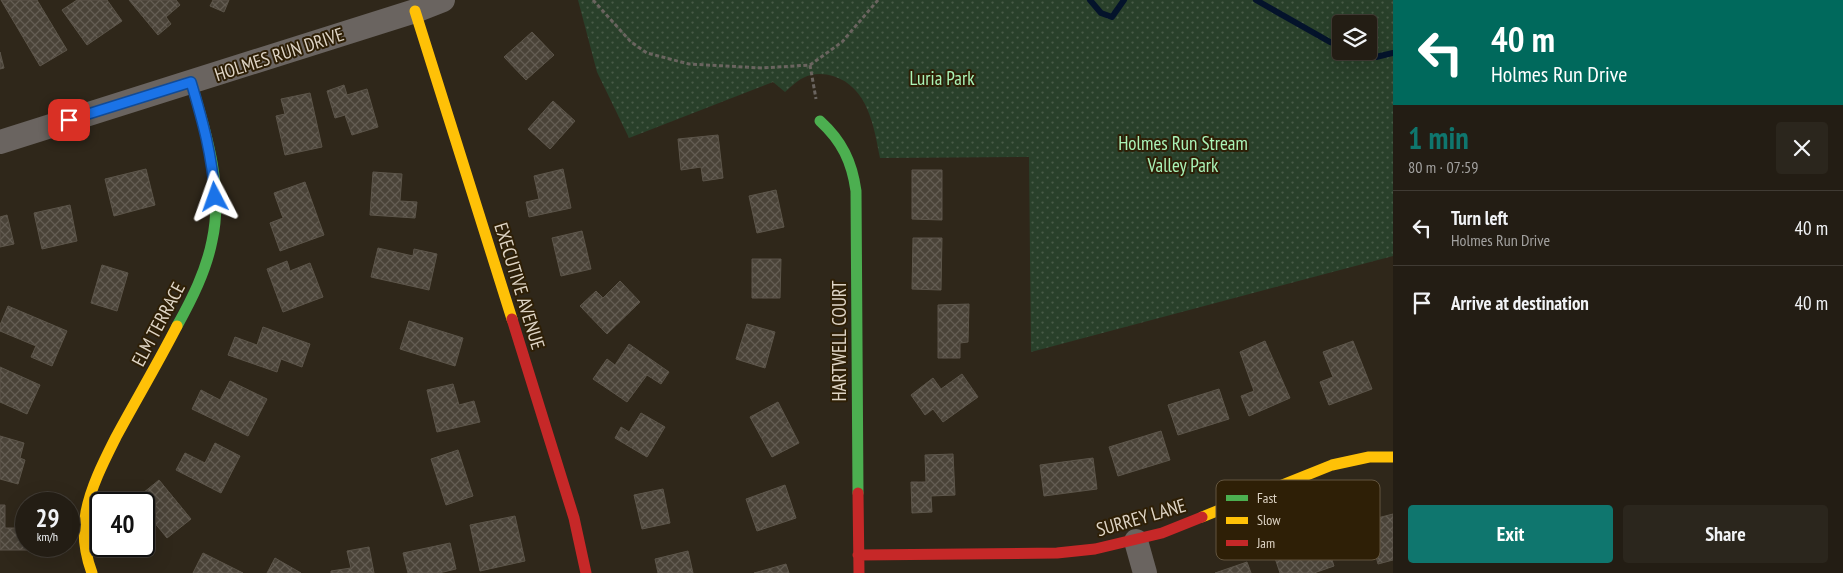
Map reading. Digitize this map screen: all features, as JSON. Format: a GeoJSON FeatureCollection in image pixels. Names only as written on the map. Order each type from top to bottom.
{"type":"FeatureCollection","features":[{"type":"Feature","properties":{"kind":"street","name":"HOLMES RUN DRIVE"},"geometry":{"type":"LineString","coordinates":[[0,142],[442,0]]}},
{"type":"Feature","properties":{"kind":"street","name":"EXECUTIVE AVENUE"},"geometry":{"type":"LineString","coordinates":[[414,10],[574,518],[586,573]]}},
{"type":"Feature","properties":{"kind":"street","name":"ELM TERRACE"},"geometry":{"type":"LineString","coordinates":[[92,573],[85,540],[86,514],[91,494],[106,456],[165,351],[199,284],[213,236],[215,197],[213,168],[206,133],[191,82]]}},
{"type":"Feature","properties":{"kind":"street","name":"HARTWELL COURT"},"geometry":{"type":"LineString","coordinates":[[820,121],[835,134],[846,151],[854,171],[856,191],[858,573]]}},
{"type":"Feature","properties":{"kind":"street","name":"SURREY LANE"},"geometry":{"type":"LineString","coordinates":[[1296,480],[1332,466],[1369,457],[1393,457]]}},
{"type":"Feature","properties":{"kind":"street","name":"SURREY LANE"},"geometry":{"type":"LineString","coordinates":[[858,555],[1057,553],[1095,549],[1136,541],[1162,533],[1216,512]]}},
{"type":"Feature","properties":{"kind":"street"},"geometry":{"type":"LineString","coordinates":[[1136,541],[1144,573]]}},
{"type":"Feature","properties":{"kind":"path"},"geometry":{"type":"LineString","coordinates":[[593,0],[631,42],[647,53],[688,64],[762,68],[810,65],[842,42],[878,0]]}},
{"type":"Feature","properties":{"kind":"path"},"geometry":{"type":"LineString","coordinates":[[810,65],[820,121]]}},
{"type":"Feature","properties":{"kind":"green space","name":"Holmes Run Stream Valley Park"},"geometry":{"type":"Polygon","coordinates":[[[578,0],[1393,0],[1393,256],[1031,352],[1029,157],[880,158],[872,121],[862,98],[845,81],[822,74],[806,76],[785,92],[773,82],[629,138],[597,72],[578,0]]]}},
{"type":"Feature","properties":{"kind":"building"},"geometry":{"type":"Polygon","coordinates":[[[1,0],[37,0],[67,50],[40,66],[1,0]]]}},
{"type":"Feature","properties":{"kind":"building"},"geometry":{"type":"Polygon","coordinates":[[[77,0],[107,0],[122,21],[87,45],[62,10],[77,0]]]}},
{"type":"Feature","properties":{"kind":"building"},"geometry":{"type":"Polygon","coordinates":[[[129,0],[176,0],[180,5],[166,17],[171,24],[158,35],[129,0]]]}},
{"type":"Feature","properties":{"kind":"building"},"geometry":{"type":"Polygon","coordinates":[[[213,0],[229,0],[224,12],[210,6],[213,0]]]}},
{"type":"Feature","properties":{"kind":"building"},"geometry":{"type":"Polygon","coordinates":[[[532,32],[554,55],[526,80],[504,57],[532,32]]]}},
{"type":"Feature","properties":{"kind":"building"},"geometry":{"type":"Polygon","coordinates":[[[0,52],[4,68],[0,69],[0,52]]]}},
{"type":"Feature","properties":{"kind":"building"},"geometry":{"type":"Polygon","coordinates":[[[344,85],[347,95],[367,89],[378,127],[352,135],[345,115],[335,118],[327,91],[344,85]]]}},
{"type":"Feature","properties":{"kind":"building"},"geometry":{"type":"Polygon","coordinates":[[[310,93],[322,147],[285,155],[276,116],[285,114],[281,99],[310,93]]]}},
{"type":"Feature","properties":{"kind":"building"},"geometry":{"type":"Polygon","coordinates":[[[553,101],[575,121],[550,149],[528,129],[553,101]]]}},
{"type":"Feature","properties":{"kind":"building"},"geometry":{"type":"Polygon","coordinates":[[[718,135],[723,178],[703,181],[701,167],[681,170],[678,139],[718,135]]]}},
{"type":"Feature","properties":{"kind":"building"},"geometry":{"type":"Polygon","coordinates":[[[146,169],[155,205],[114,216],[105,179],[146,169]]]}},
{"type":"Feature","properties":{"kind":"building"},"geometry":{"type":"Polygon","coordinates":[[[563,169],[571,208],[529,217],[526,202],[539,199],[534,176],[563,169]]]}},
{"type":"Feature","properties":{"kind":"building"},"geometry":{"type":"Polygon","coordinates":[[[912,170],[942,170],[942,220],[912,219],[912,170]]]}},
{"type":"Feature","properties":{"kind":"building"},"geometry":{"type":"Polygon","coordinates":[[[373,172],[402,174],[400,201],[417,202],[415,218],[370,215],[373,172]]]}},
{"type":"Feature","properties":{"kind":"building"},"geometry":{"type":"Polygon","coordinates":[[[305,182],[324,235],[280,251],[270,223],[283,218],[274,193],[305,182]]]}},
{"type":"Feature","properties":{"kind":"building"},"geometry":{"type":"Polygon","coordinates":[[[776,190],[784,227],[757,233],[749,196],[776,190]]]}},
{"type":"Feature","properties":{"kind":"building"},"geometry":{"type":"Polygon","coordinates":[[[70,205],[77,241],[42,249],[34,213],[70,205]]]}},
{"type":"Feature","properties":{"kind":"building"},"geometry":{"type":"Polygon","coordinates":[[[7,215],[14,244],[0,247],[0,217],[7,215]]]}},
{"type":"Feature","properties":{"kind":"building"},"geometry":{"type":"Polygon","coordinates":[[[582,231],[591,269],[561,276],[552,238],[582,231]]]}},
{"type":"Feature","properties":{"kind":"building"},"geometry":{"type":"Polygon","coordinates":[[[913,238],[942,238],[941,290],[912,289],[913,238]]]}},
{"type":"Feature","properties":{"kind":"building"},"geometry":{"type":"Polygon","coordinates":[[[378,248],[413,256],[414,249],[437,254],[429,290],[371,277],[378,248]]]}},
{"type":"Feature","properties":{"kind":"building"},"geometry":{"type":"Polygon","coordinates":[[[752,259],[781,259],[780,298],[752,298],[752,259]]]}},
{"type":"Feature","properties":{"kind":"building"},"geometry":{"type":"Polygon","coordinates":[[[287,261],[290,271],[310,263],[323,297],[283,312],[267,269],[287,261]]]}},
{"type":"Feature","properties":{"kind":"building"},"geometry":{"type":"Polygon","coordinates":[[[102,265],[128,273],[117,311],[91,303],[102,265]]]}},
{"type":"Feature","properties":{"kind":"building"},"geometry":{"type":"Polygon","coordinates":[[[620,281],[640,302],[607,334],[580,306],[596,291],[603,298],[620,281]]]}},
{"type":"Feature","properties":{"kind":"building"},"geometry":{"type":"Polygon","coordinates":[[[969,304],[968,342],[960,343],[960,358],[938,358],[938,305],[969,304]]]}},
{"type":"Feature","properties":{"kind":"building"},"geometry":{"type":"Polygon","coordinates":[[[8,306],[67,331],[52,366],[31,357],[36,346],[0,331],[0,325],[8,306]]]}},
{"type":"Feature","properties":{"kind":"building"},"geometry":{"type":"Polygon","coordinates":[[[409,321],[463,338],[455,366],[400,349],[409,321]]]}},
{"type":"Feature","properties":{"kind":"building"},"geometry":{"type":"Polygon","coordinates":[[[747,324],[775,332],[765,368],[736,359],[747,324]]]}},
{"type":"Feature","properties":{"kind":"building"},"geometry":{"type":"Polygon","coordinates":[[[263,327],[310,344],[302,367],[281,359],[277,372],[228,355],[235,337],[257,345],[263,327]]]}},
{"type":"Feature","properties":{"kind":"building"},"geometry":{"type":"Polygon","coordinates":[[[1265,341],[1290,398],[1249,416],[1241,396],[1254,391],[1240,352],[1265,341]]]}},
{"type":"Feature","properties":{"kind":"building"},"geometry":{"type":"Polygon","coordinates":[[[1353,341],[1372,389],[1329,405],[1320,382],[1333,377],[1323,352],[1353,341]]]}},
{"type":"Feature","properties":{"kind":"building"},"geometry":{"type":"Polygon","coordinates":[[[629,344],[669,372],[661,384],[647,375],[627,402],[593,379],[607,359],[615,365],[629,344]]]}},
{"type":"Feature","properties":{"kind":"building"},"geometry":{"type":"Polygon","coordinates":[[[0,367],[40,385],[27,414],[0,402],[0,367]]]}},
{"type":"Feature","properties":{"kind":"building"},"geometry":{"type":"Polygon","coordinates":[[[962,374],[978,397],[943,422],[933,409],[925,415],[911,395],[933,378],[941,389],[962,374]]]}},
{"type":"Feature","properties":{"kind":"building"},"geometry":{"type":"Polygon","coordinates":[[[230,381],[267,399],[248,436],[192,409],[201,390],[220,400],[230,381]]]}},
{"type":"Feature","properties":{"kind":"building"},"geometry":{"type":"Polygon","coordinates":[[[453,384],[459,405],[474,401],[480,422],[437,432],[427,390],[453,384]]]}},
{"type":"Feature","properties":{"kind":"building"},"geometry":{"type":"Polygon","coordinates":[[[1219,389],[1229,419],[1178,435],[1168,405],[1219,389]]]}},
{"type":"Feature","properties":{"kind":"building"},"geometry":{"type":"Polygon","coordinates":[[[778,402],[799,443],[772,457],[750,417],[778,402]]]}},
{"type":"Feature","properties":{"kind":"building"},"geometry":{"type":"Polygon","coordinates":[[[641,413],[665,427],[647,457],[615,438],[621,427],[629,432],[641,413]]]}},
{"type":"Feature","properties":{"kind":"building"},"geometry":{"type":"Polygon","coordinates":[[[1161,431],[1170,460],[1118,476],[1109,447],[1161,431]]]}},
{"type":"Feature","properties":{"kind":"building"},"geometry":{"type":"Polygon","coordinates":[[[0,436],[24,443],[20,458],[25,460],[18,484],[0,479],[0,436]]]}},
{"type":"Feature","properties":{"kind":"building"},"geometry":{"type":"Polygon","coordinates":[[[215,443],[240,456],[221,493],[176,470],[185,453],[205,463],[215,443]]]}},
{"type":"Feature","properties":{"kind":"building"},"geometry":{"type":"Polygon","coordinates":[[[458,450],[473,496],[446,505],[431,459],[458,450]]]}},
{"type":"Feature","properties":{"kind":"building"},"geometry":{"type":"Polygon","coordinates":[[[953,454],[955,495],[931,496],[932,512],[912,513],[911,482],[926,482],[925,455],[953,454]]]}},
{"type":"Feature","properties":{"kind":"building"},"geometry":{"type":"Polygon","coordinates":[[[1093,458],[1097,489],[1044,496],[1040,465],[1093,458]]]}},
{"type":"Feature","properties":{"kind":"building"},"geometry":{"type":"Polygon","coordinates":[[[159,480],[191,519],[167,538],[155,523],[155,492],[144,492],[159,480]]]}},
{"type":"Feature","properties":{"kind":"building"},"geometry":{"type":"Polygon","coordinates":[[[785,485],[796,518],[757,531],[746,499],[785,485]]]}},
{"type":"Feature","properties":{"kind":"building"},"geometry":{"type":"Polygon","coordinates":[[[663,489],[670,523],[642,529],[634,495],[663,489]]]}},
{"type":"Feature","properties":{"kind":"building"},"geometry":{"type":"Polygon","coordinates":[[[0,505],[5,505],[5,528],[15,528],[15,550],[0,550],[0,505]]]}},
{"type":"Feature","properties":{"kind":"building"},"geometry":{"type":"Polygon","coordinates":[[[1393,514],[1393,560],[1378,564],[1377,560],[1380,560],[1380,517],[1393,514]]]}},
{"type":"Feature","properties":{"kind":"building"},"geometry":{"type":"Polygon","coordinates":[[[515,516],[525,561],[480,571],[470,525],[515,516]]]}},
{"type":"Feature","properties":{"kind":"building"},"geometry":{"type":"Polygon","coordinates":[[[450,543],[456,569],[439,573],[408,573],[403,553],[450,543]]]}},
{"type":"Feature","properties":{"kind":"building"},"geometry":{"type":"Polygon","coordinates":[[[369,547],[374,573],[331,573],[331,571],[351,568],[347,551],[369,547]]]}},
{"type":"Feature","properties":{"kind":"building"},"geometry":{"type":"Polygon","coordinates":[[[688,551],[693,573],[658,573],[655,559],[688,551]]]}},
{"type":"Feature","properties":{"kind":"building"},"geometry":{"type":"Polygon","coordinates":[[[203,553],[243,573],[193,573],[203,553]]]}},
{"type":"Feature","properties":{"kind":"building"},"geometry":{"type":"Polygon","coordinates":[[[275,558],[301,573],[267,573],[275,558]]]}},
{"type":"Feature","properties":{"kind":"building"},"geometry":{"type":"Polygon","coordinates":[[[1276,560],[1332,560],[1334,566],[1314,573],[1280,573],[1276,560]]]}},
{"type":"Feature","properties":{"kind":"building"},"geometry":{"type":"Polygon","coordinates":[[[1247,562],[1251,573],[1215,573],[1247,562]]]}},
{"type":"Feature","properties":{"kind":"building"},"geometry":{"type":"Polygon","coordinates":[[[786,564],[789,573],[754,573],[786,564]]]}},
{"type":"Feature","properties":{"kind":"waterway"},"geometry":{"type":"LineString","coordinates":[[1090,0],[1101,13],[1112,17],[1124,0]]}},
{"type":"Feature","properties":{"kind":"waterway"},"geometry":{"type":"LineString","coordinates":[[1256,0],[1332,43]]}},
{"type":"Feature","properties":{"kind":"waterway"},"geometry":{"type":"LineString","coordinates":[[1377,57],[1393,53]]}},
{"type":"Feature","properties":{"kind":"traffic: fast"},"geometry":{"type":"LineString","coordinates":[[177,326],[202,274],[212,241],[215,221],[216,200],[212,160],[191,82]]}},
{"type":"Feature","properties":{"kind":"traffic: fast"},"geometry":{"type":"LineString","coordinates":[[820,121],[834,136],[845,153],[852,171],[856,191],[858,493]]}},
{"type":"Feature","properties":{"kind":"traffic: slow"},"geometry":{"type":"LineString","coordinates":[[415,11],[512,319]]}},
{"type":"Feature","properties":{"kind":"traffic: slow"},"geometry":{"type":"LineString","coordinates":[[92,573],[84,536],[86,512],[91,493],[116,437],[177,326]]}},
{"type":"Feature","properties":{"kind":"traffic: slow"},"geometry":{"type":"LineString","coordinates":[[1294,480],[1332,465],[1369,457],[1393,457]]}},
{"type":"Feature","properties":{"kind":"traffic: slow"},"geometry":{"type":"LineString","coordinates":[[1202,517],[1216,511]]}},
{"type":"Feature","properties":{"kind":"traffic: jam"},"geometry":{"type":"LineString","coordinates":[[512,319],[574,518],[586,573]]}},
{"type":"Feature","properties":{"kind":"traffic: jam"},"geometry":{"type":"LineString","coordinates":[[858,493],[859,573]]}},
{"type":"Feature","properties":{"kind":"traffic: jam"},"geometry":{"type":"LineString","coordinates":[[858,555],[1057,553],[1095,549],[1162,533],[1202,517]]}},
{"type":"Feature","properties":{"kind":"route"},"geometry":{"type":"LineString","coordinates":[[69,120],[191,82],[206,133],[213,168],[215,197]]}},
{"type":"Feature","properties":{"kind":"park label","name":"Luria Park"},"geometry":{"type":"Point","coordinates":[942,78]}}]}
